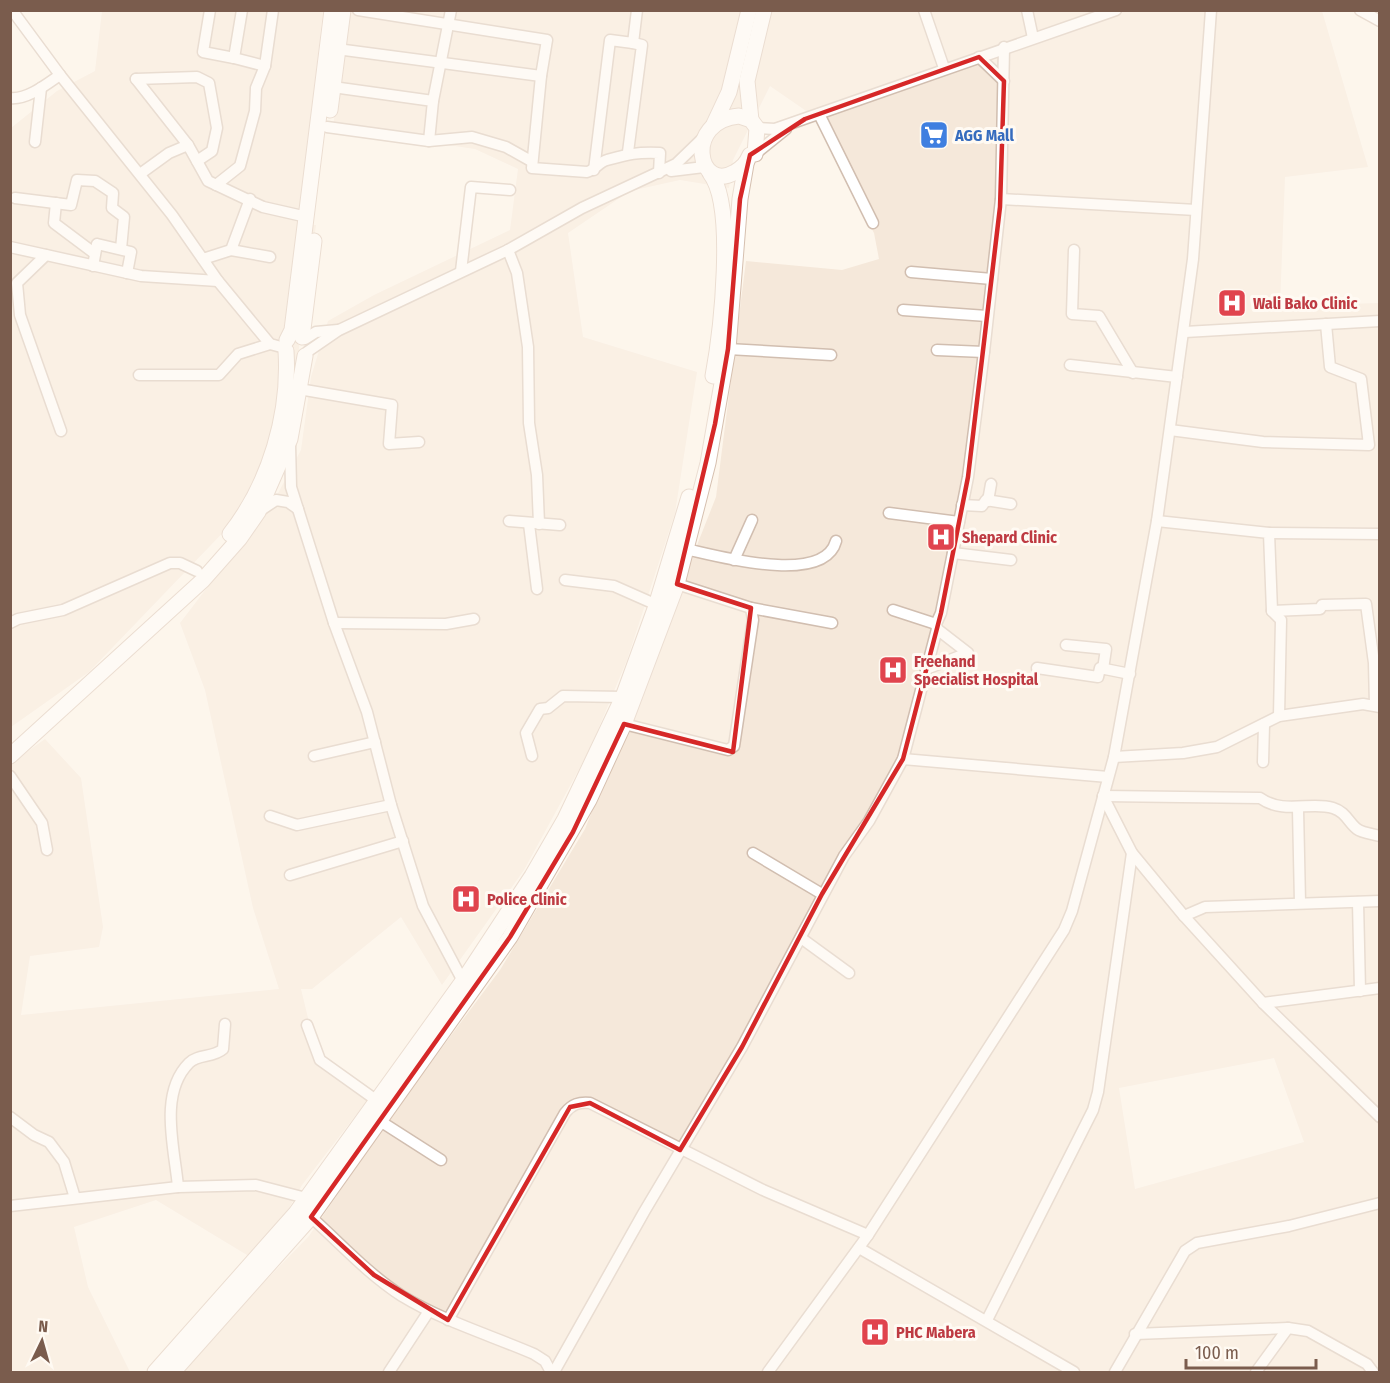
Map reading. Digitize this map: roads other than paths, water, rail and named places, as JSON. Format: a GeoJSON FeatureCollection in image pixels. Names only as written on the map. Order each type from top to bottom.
{"type":"FeatureCollection","features":[{"type":"Feature","properties":{"kind":"main road"},"geometry":{"type":"LineString","coordinates":[[10,756],[202,581],[240,538],[258,512],[290,439],[299,389],[292,330],[332,10]]}},
{"type":"Feature","properties":{"kind":"main road"},"geometry":{"type":"LineString","coordinates":[[10,745],[197,571],[233,531],[245,512],[277,441],[287,395],[343,10]]}},
{"type":"Feature","properties":{"kind":"main road"},"geometry":{"type":"LineString","coordinates":[[174,1372],[311,1217],[380,1121],[466,987],[548,849],[623,697],[657,605],[695,476],[715,367],[724,230],[719,186],[707,170],[704,137],[714,124],[729,92],[749,10]]}},
{"type":"Feature","properties":{"kind":"main road"},"geometry":{"type":"LineString","coordinates":[[155,1372],[255,1261],[306,1198],[376,1100],[466,987],[510,937],[573,832],[624,724],[676,584],[708,462],[728,349],[740,199],[751,159],[754,124],[747,81],[764,10]]}},
{"type":"Feature","properties":{"kind":"main road"},"geometry":{"type":"LineString","coordinates":[[714,124],[733,117],[754,124]]}},
{"type":"Feature","properties":{"kind":"main road"},"geometry":{"type":"LineString","coordinates":[[707,170],[720,176],[730,175],[751,159]]}},
{"type":"Feature","properties":{"kind":"street"},"geometry":{"type":"LineString","coordinates":[[12,10],[60,75],[140,174],[218,281],[294,346]]}},
{"type":"Feature","properties":{"kind":"street"},"geometry":{"type":"LineString","coordinates":[[210,10],[203,52],[265,66]]}},
{"type":"Feature","properties":{"kind":"street"},"geometry":{"type":"LineString","coordinates":[[234,58],[242,10]]}},
{"type":"Feature","properties":{"kind":"street"},"geometry":{"type":"LineString","coordinates":[[216,185],[240,166],[255,111],[256,88],[265,66],[273,10]]}},
{"type":"Feature","properties":{"kind":"street"},"geometry":{"type":"LineString","coordinates":[[358,10],[548,40],[541,76],[532,168],[586,172],[594,170],[604,160],[615,159],[628,152],[660,153],[659,173]]}},
{"type":"Feature","properties":{"kind":"street"},"geometry":{"type":"LineString","coordinates":[[429,141],[433,101],[451,10]]}},
{"type":"Feature","properties":{"kind":"street"},"geometry":{"type":"LineString","coordinates":[[625,10],[637,11],[633,43]]}},
{"type":"Feature","properties":{"kind":"street"},"geometry":{"type":"LineString","coordinates":[[924,10],[944,68]]}},
{"type":"Feature","properties":{"kind":"street"},"geometry":{"type":"LineString","coordinates":[[1027,10],[1033,38]]}},
{"type":"Feature","properties":{"kind":"street"},"geometry":{"type":"LineString","coordinates":[[754,124],[775,129],[1095,14],[1116,10]]}},
{"type":"Feature","properties":{"kind":"street"},"geometry":{"type":"LineString","coordinates":[[768,1372],[868,1235],[1064,930],[1072,911],[1114,757],[1157,521],[1185,332],[1211,10]]}},
{"type":"Feature","properties":{"kind":"street"},"geometry":{"type":"LineString","coordinates":[[1359,10],[1380,21]]}},
{"type":"Feature","properties":{"kind":"street"},"geometry":{"type":"LineString","coordinates":[[594,170],[610,40],[642,45],[628,152]]}},
{"type":"Feature","properties":{"kind":"street"},"geometry":{"type":"LineString","coordinates":[[311,1217],[374,1275],[429,1311],[534,1354],[545,1361],[552,1372],[742,1047],[822,894],[844,856],[869,821],[903,759],[941,613],[953,553],[984,352],[1000,199],[1004,47]]}},
{"type":"Feature","properties":{"kind":"street"},"geometry":{"type":"LineString","coordinates":[[338,49],[541,76]]}},
{"type":"Feature","properties":{"kind":"street"},"geometry":{"type":"LineString","coordinates":[[979,57],[1004,81]]}},
{"type":"Feature","properties":{"kind":"street"},"geometry":{"type":"LineString","coordinates":[[10,98],[16,98],[41,88],[60,75]]}},
{"type":"Feature","properties":{"kind":"street"},"geometry":{"type":"LineString","coordinates":[[196,162],[212,151],[217,128],[209,83],[197,77],[136,79],[188,145],[196,162],[208,182],[250,199],[262,207],[307,217]]}},
{"type":"Feature","properties":{"kind":"street"},"geometry":{"type":"LineString","coordinates":[[333,87],[433,101]]}},
{"type":"Feature","properties":{"kind":"street"},"geometry":{"type":"LineString","coordinates":[[34,141],[41,88]]}},
{"type":"Feature","properties":{"kind":"street"},"geometry":{"type":"LineString","coordinates":[[819,114],[873,223]]}},
{"type":"Feature","properties":{"kind":"street"},"geometry":{"type":"LineString","coordinates":[[751,159],[776,136],[805,119]]}},
{"type":"Feature","properties":{"kind":"street"},"geometry":{"type":"LineString","coordinates":[[327,127],[429,141],[472,137],[506,147],[531,161]]}},
{"type":"Feature","properties":{"kind":"street"},"geometry":{"type":"LineString","coordinates":[[140,375],[219,375],[238,354],[294,346],[316,332],[339,330],[508,250],[582,208],[659,173],[676,164],[704,137]]}},
{"type":"Feature","properties":{"kind":"street"},"geometry":{"type":"LineString","coordinates":[[140,174],[169,153],[188,145]]}},
{"type":"Feature","properties":{"kind":"street"},"geometry":{"type":"LineString","coordinates":[[659,173],[682,167],[707,170]]}},
{"type":"Feature","properties":{"kind":"street"},"geometry":{"type":"LineString","coordinates":[[15,198],[71,205],[77,180],[95,181],[112,193],[112,208],[124,217],[121,249]]}},
{"type":"Feature","properties":{"kind":"street"},"geometry":{"type":"LineString","coordinates":[[461,271],[471,186],[510,190]]}},
{"type":"Feature","properties":{"kind":"street"},"geometry":{"type":"LineString","coordinates":[[231,250],[250,199]]}},
{"type":"Feature","properties":{"kind":"street"},"geometry":{"type":"LineString","coordinates":[[1000,199],[1196,210]]}},
{"type":"Feature","properties":{"kind":"street"},"geometry":{"type":"LineString","coordinates":[[56,203],[54,223],[94,253]]}},
{"type":"Feature","properties":{"kind":"street"},"geometry":{"type":"LineString","coordinates":[[93,266],[97,244],[131,252],[127,273]]}},
{"type":"Feature","properties":{"kind":"street"},"geometry":{"type":"LineString","coordinates":[[10,247],[127,273],[166,279],[218,281]]}},
{"type":"Feature","properties":{"kind":"street"},"geometry":{"type":"LineString","coordinates":[[203,259],[231,250],[270,257]]}},
{"type":"Feature","properties":{"kind":"street"},"geometry":{"type":"LineString","coordinates":[[508,250],[517,273],[528,347],[529,423],[537,475],[534,524],[537,589]]}},
{"type":"Feature","properties":{"kind":"street"},"geometry":{"type":"LineString","coordinates":[[1074,250],[1072,314],[1099,316],[1133,373]]}},
{"type":"Feature","properties":{"kind":"street"},"geometry":{"type":"LineString","coordinates":[[46,255],[17,283],[20,315],[61,430]]}},
{"type":"Feature","properties":{"kind":"street"},"geometry":{"type":"LineString","coordinates":[[911,272],[992,279]]}},
{"type":"Feature","properties":{"kind":"street"},"geometry":{"type":"LineString","coordinates":[[903,310],[987,316]]}},
{"type":"Feature","properties":{"kind":"street"},"geometry":{"type":"LineString","coordinates":[[1185,332],[1380,321]]}},
{"type":"Feature","properties":{"kind":"street"},"geometry":{"type":"LineString","coordinates":[[1170,430],[1263,442],[1369,445],[1360,379],[1330,367],[1326,324]]}},
{"type":"Feature","properties":{"kind":"street"},"geometry":{"type":"LineString","coordinates":[[728,349],[831,356]]}},
{"type":"Feature","properties":{"kind":"street"},"geometry":{"type":"LineString","coordinates":[[937,350],[984,352]]}},
{"type":"Feature","properties":{"kind":"street"},"geometry":{"type":"LineString","coordinates":[[1070,365],[1177,377]]}},
{"type":"Feature","properties":{"kind":"street"},"geometry":{"type":"LineString","coordinates":[[299,389],[392,405],[389,444],[419,442]]}},
{"type":"Feature","properties":{"kind":"street"},"geometry":{"type":"LineString","coordinates":[[290,439],[290,481],[334,623],[368,712],[391,805],[423,906],[466,987]]}},
{"type":"Feature","properties":{"kind":"street"},"geometry":{"type":"LineString","coordinates":[[962,505],[982,506],[988,501],[990,484]]}},
{"type":"Feature","properties":{"kind":"street"},"geometry":{"type":"LineString","coordinates":[[258,512],[268,503],[276,500],[288,502],[298,509]]}},
{"type":"Feature","properties":{"kind":"street"},"geometry":{"type":"LineString","coordinates":[[988,501],[1011,504]]}},
{"type":"Feature","properties":{"kind":"street"},"geometry":{"type":"LineString","coordinates":[[889,513],[959,522]]}},
{"type":"Feature","properties":{"kind":"street"},"geometry":{"type":"LineString","coordinates":[[509,520],[560,525]]}},
{"type":"Feature","properties":{"kind":"street"},"geometry":{"type":"LineString","coordinates":[[734,560],[752,520]]}},
{"type":"Feature","properties":{"kind":"street"},"geometry":{"type":"LineString","coordinates":[[1157,521],[1269,533],[1380,534]]}},
{"type":"Feature","properties":{"kind":"street"},"geometry":{"type":"LineString","coordinates":[[1269,533],[1272,611],[1281,620],[1279,716]]}},
{"type":"Feature","properties":{"kind":"street"},"geometry":{"type":"LineString","coordinates":[[686,549],[767,565],[806,563],[824,559],[833,552],[836,541]]}},
{"type":"Feature","properties":{"kind":"street"},"geometry":{"type":"LineString","coordinates":[[953,553],[1011,560]]}},
{"type":"Feature","properties":{"kind":"street"},"geometry":{"type":"LineString","coordinates":[[10,623],[18,619],[63,610],[171,563],[180,563],[197,571]]}},
{"type":"Feature","properties":{"kind":"street"},"geometry":{"type":"LineString","coordinates":[[565,580],[614,586],[657,605]]}},
{"type":"Feature","properties":{"kind":"street"},"geometry":{"type":"LineString","coordinates":[[676,584],[751,608],[832,623]]}},
{"type":"Feature","properties":{"kind":"street"},"geometry":{"type":"LineString","coordinates":[[1114,757],[1183,753],[1216,747],[1279,716],[1363,704],[1377,706],[1366,604],[1323,605],[1320,609],[1272,611]]}},
{"type":"Feature","properties":{"kind":"street"},"geometry":{"type":"LineString","coordinates":[[624,724],[728,750],[734,746],[753,620],[751,608]]}},
{"type":"Feature","properties":{"kind":"street"},"geometry":{"type":"LineString","coordinates":[[893,610],[936,626],[968,653],[926,669]]}},
{"type":"Feature","properties":{"kind":"street"},"geometry":{"type":"LineString","coordinates":[[334,623],[446,624],[474,619]]}},
{"type":"Feature","properties":{"kind":"street"},"geometry":{"type":"LineString","coordinates":[[1066,645],[1106,649],[1103,669]]}},
{"type":"Feature","properties":{"kind":"street"},"geometry":{"type":"LineString","coordinates":[[1037,668],[1098,677],[1100,668],[1130,674]]}},
{"type":"Feature","properties":{"kind":"street"},"geometry":{"type":"LineString","coordinates":[[531,756],[526,734],[540,709],[548,708],[563,696],[623,697]]}},
{"type":"Feature","properties":{"kind":"street"},"geometry":{"type":"LineString","coordinates":[[1263,762],[1264,724]]}},
{"type":"Feature","properties":{"kind":"street"},"geometry":{"type":"LineString","coordinates":[[314,756],[375,742]]}},
{"type":"Feature","properties":{"kind":"street"},"geometry":{"type":"LineString","coordinates":[[903,759],[1108,777]]}},
{"type":"Feature","properties":{"kind":"street"},"geometry":{"type":"LineString","coordinates":[[10,776],[42,823],[47,850]]}},
{"type":"Feature","properties":{"kind":"street"},"geometry":{"type":"LineString","coordinates":[[1103,795],[1260,798],[1267,802],[1298,809],[1332,808],[1347,815],[1358,830],[1380,836]]}},
{"type":"Feature","properties":{"kind":"street"},"geometry":{"type":"LineString","coordinates":[[1103,795],[1132,853],[1184,916],[1263,1003],[1380,1117]]}},
{"type":"Feature","properties":{"kind":"street"},"geometry":{"type":"LineString","coordinates":[[270,816],[297,825],[391,805]]}},
{"type":"Feature","properties":{"kind":"street"},"geometry":{"type":"LineString","coordinates":[[1298,809],[1300,903]]}},
{"type":"Feature","properties":{"kind":"street"},"geometry":{"type":"LineString","coordinates":[[291,875],[403,841]]}},
{"type":"Feature","properties":{"kind":"street"},"geometry":{"type":"LineString","coordinates":[[753,853],[822,894]]}},
{"type":"Feature","properties":{"kind":"street"},"geometry":{"type":"LineString","coordinates":[[987,1320],[1093,1110],[1100,1081],[1132,853]]}},
{"type":"Feature","properties":{"kind":"street"},"geometry":{"type":"LineString","coordinates":[[1184,916],[1204,907],[1380,901]]}},
{"type":"Feature","properties":{"kind":"street"},"geometry":{"type":"LineString","coordinates":[[1358,902],[1360,991]]}},
{"type":"Feature","properties":{"kind":"street"},"geometry":{"type":"LineString","coordinates":[[801,938],[849,973]]}},
{"type":"Feature","properties":{"kind":"street"},"geometry":{"type":"LineString","coordinates":[[1263,1003],[1380,988]]}},
{"type":"Feature","properties":{"kind":"street"},"geometry":{"type":"LineString","coordinates":[[178,1187],[171,1103],[174,1090],[187,1065],[223,1049],[225,1024]]}},
{"type":"Feature","properties":{"kind":"street"},"geometry":{"type":"LineString","coordinates":[[307,1025],[320,1060],[376,1100]]}},
{"type":"Feature","properties":{"kind":"street"},"geometry":{"type":"LineString","coordinates":[[448,1320],[570,1107],[581,1102],[590,1103],[680,1150],[868,1235]]}},
{"type":"Feature","properties":{"kind":"street"},"geometry":{"type":"LineString","coordinates":[[10,1117],[33,1135],[49,1142],[64,1162],[75,1198]]}},
{"type":"Feature","properties":{"kind":"street"},"geometry":{"type":"LineString","coordinates":[[380,1121],[441,1160]]}},
{"type":"Feature","properties":{"kind":"street"},"geometry":{"type":"LineString","coordinates":[[10,1206],[178,1187],[256,1185],[306,1198]]}},
{"type":"Feature","properties":{"kind":"street"},"geometry":{"type":"LineString","coordinates":[[1115,1372],[1185,1251],[1197,1243],[1289,1226],[1380,1203]]}},
{"type":"Feature","properties":{"kind":"street"},"geometry":{"type":"LineString","coordinates":[[859,1248],[1074,1372]]}},
{"type":"Feature","properties":{"kind":"street"},"geometry":{"type":"LineString","coordinates":[[389,1372],[429,1311]]}},
{"type":"Feature","properties":{"kind":"street"},"geometry":{"type":"LineString","coordinates":[[1135,1334],[1288,1328],[1308,1331],[1367,1364],[1373,1372]]}},
{"type":"Feature","properties":{"kind":"street"},"geometry":{"type":"LineString","coordinates":[[1256,1372],[1288,1328]]}},
{"type":"Feature","properties":{"kind":"place","name":"AGG Mall"},"geometry":{"type":"Point","coordinates":[934,135]}},
{"type":"Feature","properties":{"kind":"place","name":"Wali Bako Clinic"},"geometry":{"type":"Point","coordinates":[1232,303]}},
{"type":"Feature","properties":{"kind":"place","name":"Shepard Clinic"},"geometry":{"type":"Point","coordinates":[941,537]}},
{"type":"Feature","properties":{"kind":"place","name":"Freehand Specialist Hospital"},"geometry":{"type":"Point","coordinates":[893,670]}},
{"type":"Feature","properties":{"kind":"place","name":"Police Clinic"},"geometry":{"type":"Point","coordinates":[466,899]}},
{"type":"Feature","properties":{"kind":"place","name":"PHC Mabera"},"geometry":{"type":"Point","coordinates":[875,1332]}}]}
